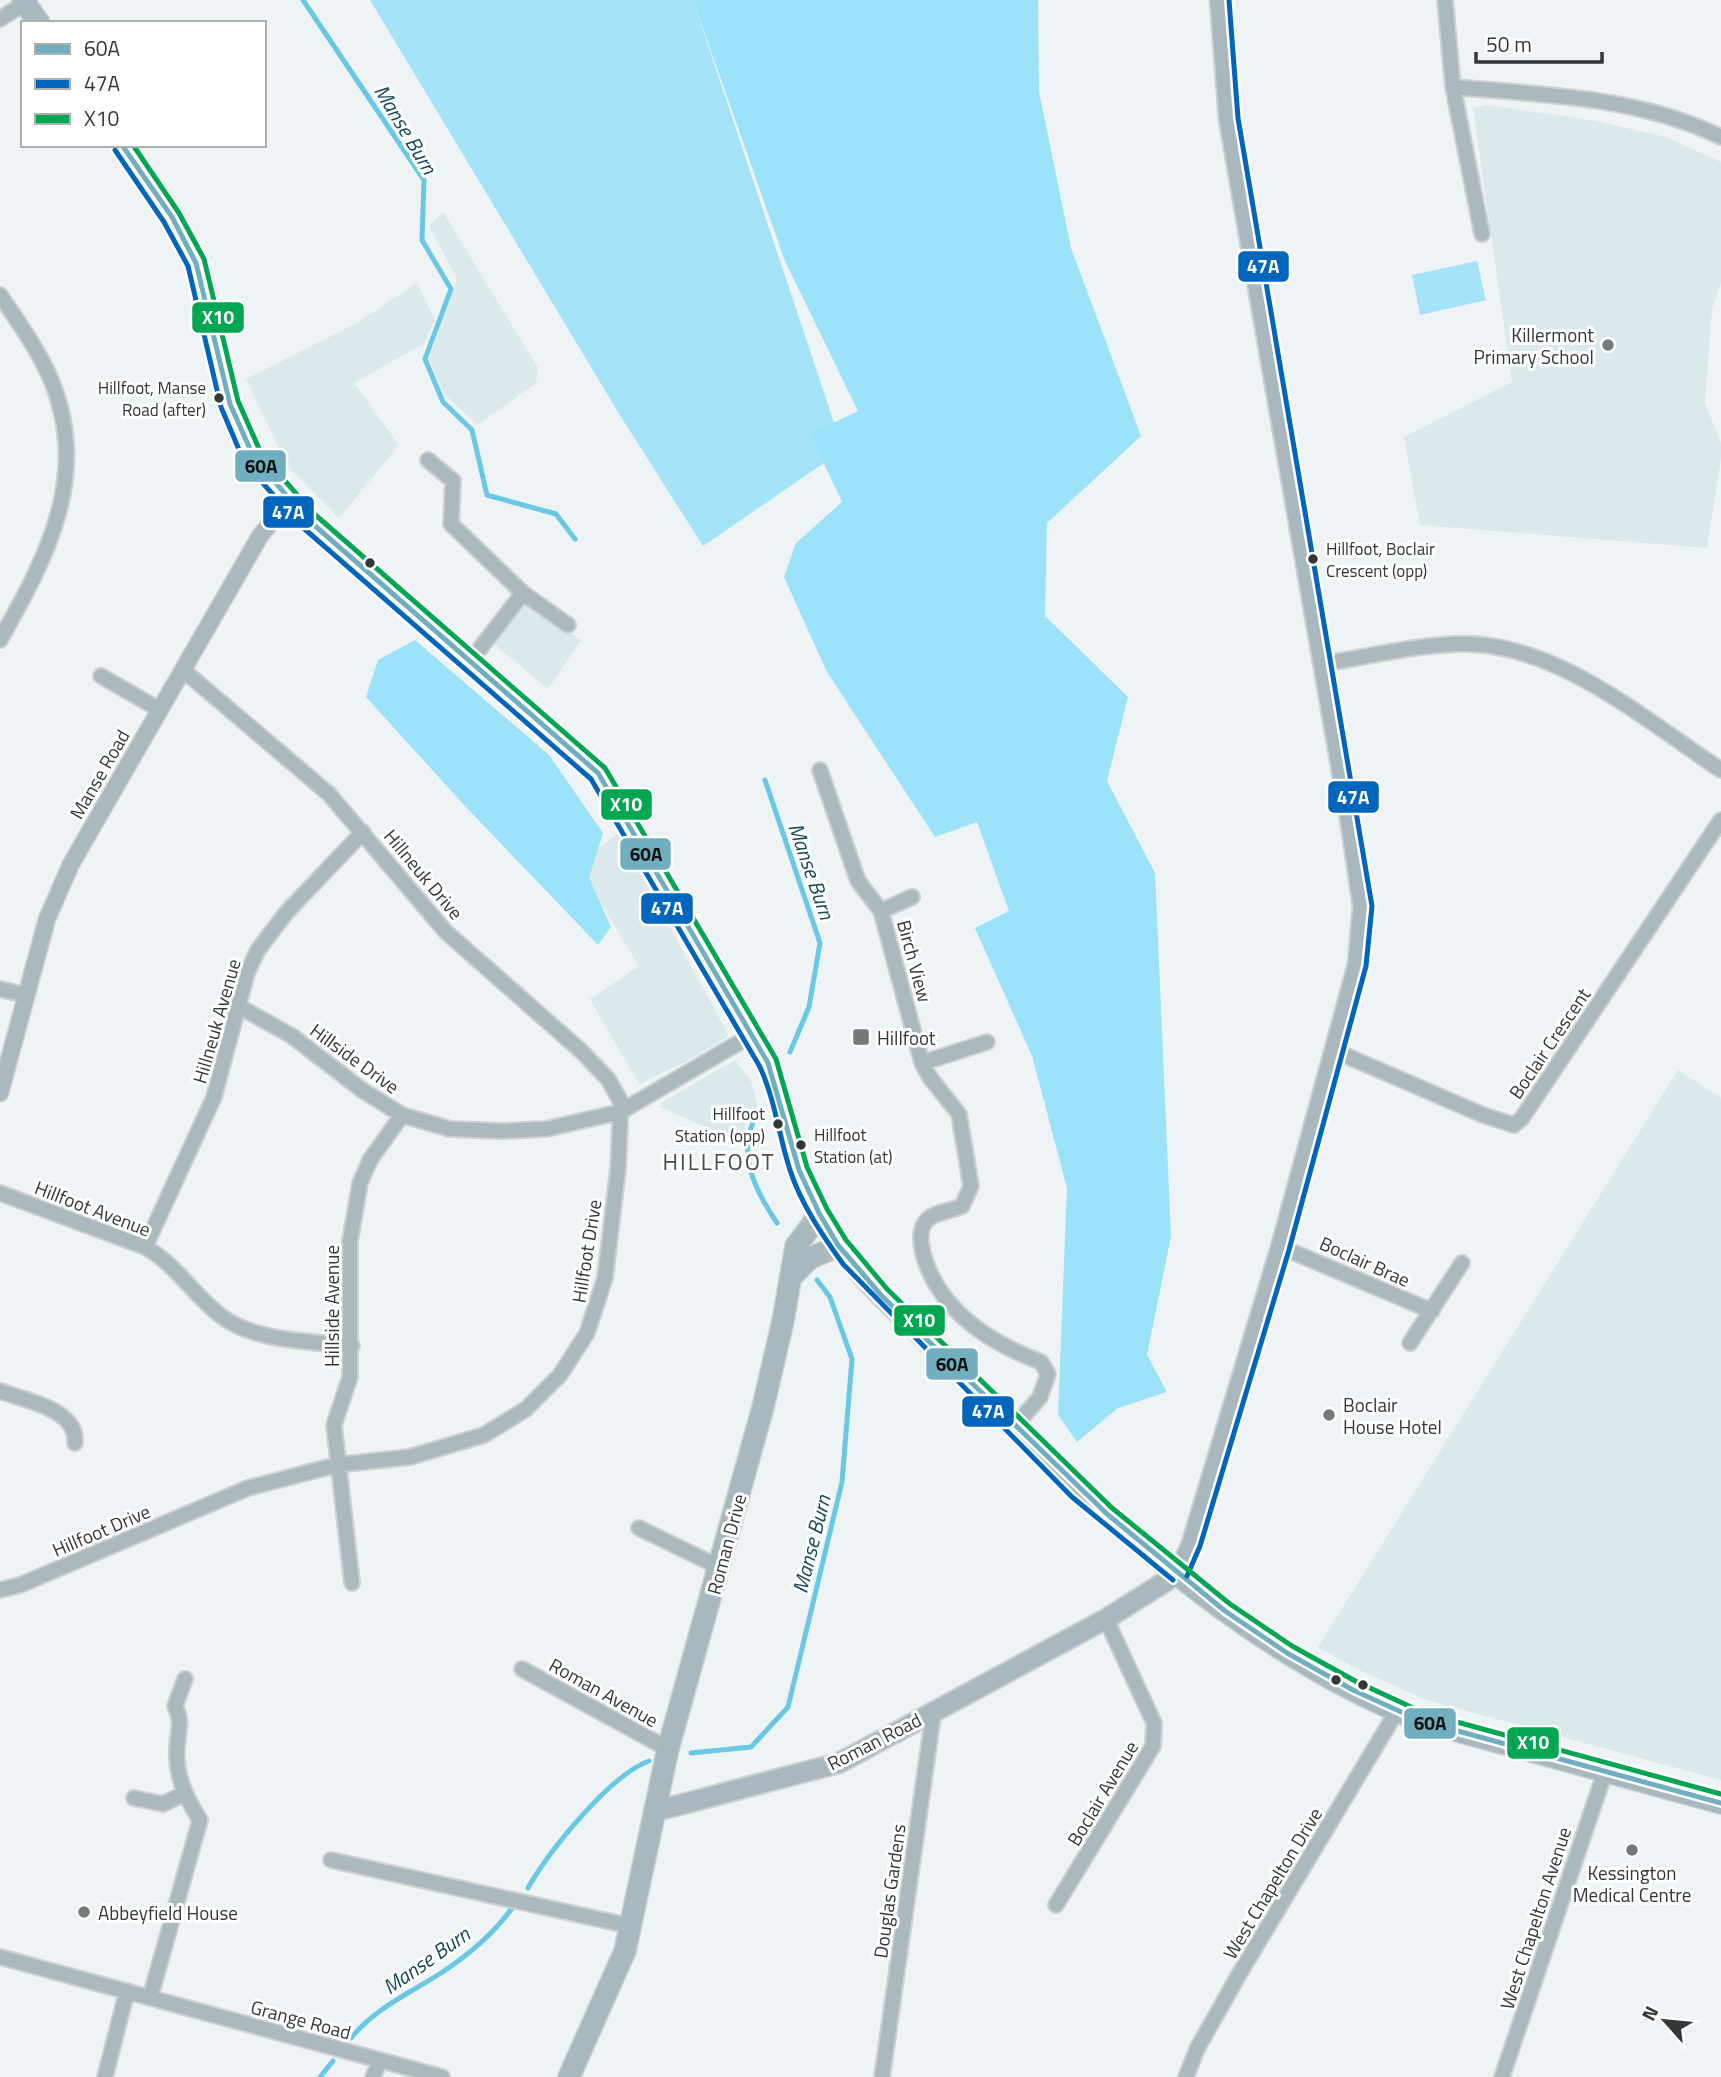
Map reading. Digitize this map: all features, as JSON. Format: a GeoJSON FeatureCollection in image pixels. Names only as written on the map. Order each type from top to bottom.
{"type":"FeatureCollection","features":[{"type":"Feature","properties":{"kind":"main road"},"geometry":{"type":"LineString","coordinates":[[1179,1573],[1192,1543],[1281,1247],[1358,964],[1363,925],[1350,818],[1229,119],[1220,0]]}},
{"type":"Feature","properties":{"kind":"main road"},"geometry":{"type":"LineString","coordinates":[[24,2],[38,21]]}},
{"type":"Feature","properties":{"kind":"main road"},"geometry":{"type":"LineString","coordinates":[[123,147],[180,231],[195,261],[233,414],[247,448],[289,501],[598,773],[752,1035],[776,1082],[799,1170],[820,1214],[844,1252],[905,1317],[1078,1491],[1179,1573],[1304,1665],[1397,1711],[1721,1803]]}},
{"type":"Feature","properties":{"kind":"main road","name":"Roman Drive"},"geometry":{"type":"LineString","coordinates":[[656,1811],[668,1749],[763,1407],[792,1277],[796,1246],[820,1214]]}},
{"type":"Feature","properties":{"kind":"main road"},"geometry":{"type":"LineString","coordinates":[[792,1277],[810,1258],[844,1252]]}},
{"type":"Feature","properties":{"kind":"main road","name":"Roman Road"},"geometry":{"type":"LineString","coordinates":[[656,1811],[839,1763],[934,1709],[1106,1619],[1179,1573]]}},
{"type":"Feature","properties":{"kind":"main road"},"geometry":{"type":"LineString","coordinates":[[569,2077],[625,1951],[656,1811]]}},
{"type":"Feature","properties":{"kind":"street"},"geometry":{"type":"LineString","coordinates":[[1445,0],[1453,87],[1482,234]]}},
{"type":"Feature","properties":{"kind":"street"},"geometry":{"type":"LineString","coordinates":[[0,19],[24,2]]}},
{"type":"Feature","properties":{"kind":"street"},"geometry":{"type":"LineString","coordinates":[[1453,87],[1620,103],[1669,115],[1721,137]]}},
{"type":"Feature","properties":{"kind":"street"},"geometry":{"type":"LineString","coordinates":[[0,295],[48,374],[64,425],[66,446],[65,476],[55,531],[41,566],[5,619],[0,640]]}},
{"type":"Feature","properties":{"kind":"street"},"geometry":{"type":"LineString","coordinates":[[428,460],[453,481],[451,524],[523,593],[568,625]]}},
{"type":"Feature","properties":{"kind":"street","name":"Manse Road"},"geometry":{"type":"LineString","coordinates":[[0,1093],[25,995],[55,899],[260,536],[289,501]]}},
{"type":"Feature","properties":{"kind":"street"},"geometry":{"type":"LineString","coordinates":[[471,660],[523,593]]}},
{"type":"Feature","properties":{"kind":"street"},"geometry":{"type":"LineString","coordinates":[[1323,664],[1455,644],[1506,648],[1532,655],[1573,672],[1721,770]]}},
{"type":"Feature","properties":{"kind":"street","name":"Hillneuk Drive"},"geometry":{"type":"LineString","coordinates":[[183,670],[329,794],[446,932],[595,1064],[621,1102],[620,1112]]}},
{"type":"Feature","properties":{"kind":"street"},"geometry":{"type":"LineString","coordinates":[[101,676],[160,710]]}},
{"type":"Feature","properties":{"kind":"street","name":"Birch View"},"geometry":{"type":"LineString","coordinates":[[820,770],[858,881],[881,911],[922,1063],[931,1079],[959,1114],[971,1186],[962,1206],[927,1219],[922,1228],[922,1250],[931,1280],[948,1303],[984,1335],[1012,1351],[1041,1362],[1048,1374],[1040,1397],[1014,1427]]}},
{"type":"Feature","properties":{"kind":"street","name":"Boclair Crescent"},"geometry":{"type":"LineString","coordinates":[[1335,1051],[1483,1115],[1514,1125],[1522,1118],[1721,820]]}},
{"type":"Feature","properties":{"kind":"street","name":"Hillneuk Avenue"},"geometry":{"type":"LineString","coordinates":[[145,1247],[214,1097],[247,973],[268,934],[363,832]]}},
{"type":"Feature","properties":{"kind":"street","name":"Birch View"},"geometry":{"type":"LineString","coordinates":[[881,911],[912,897]]}},
{"type":"Feature","properties":{"kind":"street"},"geometry":{"type":"LineString","coordinates":[[0,989],[25,995]]}},
{"type":"Feature","properties":{"kind":"street","name":"Hillside Drive"},"geometry":{"type":"LineString","coordinates":[[238,1006],[292,1036],[362,1090],[402,1115],[450,1129],[546,1129],[620,1112]]}},
{"type":"Feature","properties":{"kind":"street"},"geometry":{"type":"LineString","coordinates":[[620,1112],[752,1035]]}},
{"type":"Feature","properties":{"kind":"street"},"geometry":{"type":"LineString","coordinates":[[922,1063],[987,1042]]}},
{"type":"Feature","properties":{"kind":"street","name":"Hillfoot Drive"},"geometry":{"type":"LineString","coordinates":[[0,1590],[20,1586],[248,1488],[337,1465],[410,1457],[484,1434],[526,1409],[559,1376],[587,1333],[605,1278],[618,1169],[620,1112]]}},
{"type":"Feature","properties":{"kind":"street","name":"Hillside Avenue"},"geometry":{"type":"LineString","coordinates":[[337,1465],[334,1424],[351,1377],[350,1241],[360,1183],[369,1160],[402,1115]]}},
{"type":"Feature","properties":{"kind":"street","name":"Hillfoot Avenue"},"geometry":{"type":"LineString","coordinates":[[0,1193],[145,1247],[164,1259],[220,1315],[234,1324],[269,1335],[352,1346]]}},
{"type":"Feature","properties":{"kind":"street","name":"Boclair Brae"},"geometry":{"type":"LineString","coordinates":[[1281,1247],[1432,1311]]}},
{"type":"Feature","properties":{"kind":"street"},"geometry":{"type":"LineString","coordinates":[[1410,1343],[1462,1263]]}},
{"type":"Feature","properties":{"kind":"street"},"geometry":{"type":"LineString","coordinates":[[0,1391],[67,1419],[76,1432],[75,1443]]}},
{"type":"Feature","properties":{"kind":"street"},"geometry":{"type":"LineString","coordinates":[[337,1465],[352,1583]]}},
{"type":"Feature","properties":{"kind":"street"},"geometry":{"type":"LineString","coordinates":[[639,1528],[719,1567]]}},
{"type":"Feature","properties":{"kind":"street","name":"Boclair Avenue"},"geometry":{"type":"LineString","coordinates":[[1056,1905],[1153,1746],[1155,1737],[1154,1723],[1106,1619]]}},
{"type":"Feature","properties":{"kind":"street","name":"Roman Avenue"},"geometry":{"type":"LineString","coordinates":[[522,1669],[668,1749]]}},
{"type":"Feature","properties":{"kind":"street"},"geometry":{"type":"LineString","coordinates":[[150,1998],[200,1820],[184,1794],[176,1750],[181,1720],[175,1706],[185,1679]]}},
{"type":"Feature","properties":{"kind":"street","name":"Douglas Gardens"},"geometry":{"type":"LineString","coordinates":[[883,2077],[934,1709]]}},
{"type":"Feature","properties":{"kind":"street","name":"West Chapelton Drive"},"geometry":{"type":"LineString","coordinates":[[1186,2077],[1197,2049],[1235,1982],[1397,1711]]}},
{"type":"Feature","properties":{"kind":"street","name":"West Chapelton Avenue"},"geometry":{"type":"LineString","coordinates":[[1502,2077],[1605,1772]]}},
{"type":"Feature","properties":{"kind":"street"},"geometry":{"type":"LineString","coordinates":[[134,1798],[163,1804],[184,1794]]}},
{"type":"Feature","properties":{"kind":"street"},"geometry":{"type":"LineString","coordinates":[[331,1860],[630,1926]]}},
{"type":"Feature","properties":{"kind":"street","name":"Grange Road"},"geometry":{"type":"LineString","coordinates":[[0,1957],[442,2077]]}},
{"type":"Feature","properties":{"kind":"street"},"geometry":{"type":"LineString","coordinates":[[105,2077],[127,1992]]}},
{"type":"Feature","properties":{"kind":"street"},"geometry":{"type":"LineString","coordinates":[[373,2077],[380,2060]]}},
{"type":"Feature","properties":{"kind":"shaded area"},"geometry":{"type":"Polygon","coordinates":[[[370,0],[693,0],[843,450],[703,546],[618,412],[370,0]]]}},
{"type":"Feature","properties":{"kind":"shaded area"},"geometry":{"type":"Polygon","coordinates":[[[693,0],[1038,0],[1039,92],[1071,248],[1141,436],[1047,523],[1045,616],[1128,697],[1107,781],[1155,873],[1171,1236],[1147,1355],[1167,1392],[1118,1408],[1077,1442],[1058,1415],[1067,1188],[1032,1056],[975,928],[1009,911],[977,822],[935,837],[827,672],[784,577],[796,543],[842,502],[810,434],[858,411],[785,261],[693,0]]]}},
{"type":"Feature","properties":{"kind":"shaded area","name":"Killermont Primary School"},"geometry":{"type":"Polygon","coordinates":[[[1487,105],[1596,121],[1666,137],[1721,162],[1721,283],[1712,308],[1705,403],[1721,443],[1721,458],[1707,548],[1420,525],[1404,437],[1512,382],[1473,108],[1487,105]]]}},
{"type":"Feature","properties":{"kind":"shaded area"},"geometry":{"type":"Polygon","coordinates":[[[443,212],[538,368],[536,383],[478,425],[443,393],[429,359],[457,279],[429,226],[443,212]]]}},
{"type":"Feature","properties":{"kind":"shaded area"},"geometry":{"type":"Polygon","coordinates":[[[1477,261],[1486,300],[1420,315],[1412,275],[1477,261]]]}},
{"type":"Feature","properties":{"kind":"shaded area"},"geometry":{"type":"Polygon","coordinates":[[[417,283],[435,320],[423,344],[354,383],[399,445],[339,518],[288,467],[246,379],[357,323],[417,283]]]}},
{"type":"Feature","properties":{"kind":"shaded area"},"geometry":{"type":"Polygon","coordinates":[[[524,600],[581,640],[548,689],[494,644],[524,600]]]}},
{"type":"Feature","properties":{"kind":"shaded area"},"geometry":{"type":"Polygon","coordinates":[[[415,640],[549,755],[603,833],[589,878],[611,927],[598,945],[464,805],[366,697],[378,660],[415,640]]]}},
{"type":"Feature","properties":{"kind":"shaded area"},"geometry":{"type":"Polygon","coordinates":[[[619,833],[729,1036],[687,1061],[639,1084],[590,999],[639,966],[577,865],[619,833]]]}},
{"type":"Feature","properties":{"kind":"shaded area"},"geometry":{"type":"Polygon","coordinates":[[[735,1060],[751,1081],[758,1107],[746,1122],[741,1143],[660,1107],[664,1101],[735,1060]]]}},
{"type":"Feature","properties":{"kind":"shaded area"},"geometry":{"type":"Polygon","coordinates":[[[1678,1070],[1721,1098],[1721,1780],[1426,1700],[1359,1670],[1318,1647],[1678,1070]]]}},
{"type":"Feature","properties":{"kind":"waterway","name":"Manse Burn"},"geometry":{"type":"LineString","coordinates":[[303,0],[424,180],[422,240],[451,289],[425,359],[443,402],[472,430],[487,495],[556,514],[575,539]]}},
{"type":"Feature","properties":{"kind":"waterway","name":"Manse Burn"},"geometry":{"type":"LineString","coordinates":[[765,780],[820,943],[809,1007],[790,1052]]}},
{"type":"Feature","properties":{"kind":"waterway","name":"Manse Burn"},"geometry":{"type":"LineString","coordinates":[[759,1110],[748,1140],[750,1168],[754,1182],[777,1223]]}},
{"type":"Feature","properties":{"kind":"waterway","name":"Manse Burn"},"geometry":{"type":"LineString","coordinates":[[691,1753],[751,1747],[788,1707],[842,1482],[852,1359],[830,1297],[817,1280]]}},
{"type":"Feature","properties":{"kind":"waterway","name":"Manse Burn"},"geometry":{"type":"LineString","coordinates":[[528,1888],[565,1835],[599,1798],[633,1769],[649,1761]]}},
{"type":"Feature","properties":{"kind":"waterway","name":"Manse Burn"},"geometry":{"type":"LineString","coordinates":[[351,2038],[383,2009],[474,1949],[515,1904]]}},
{"type":"Feature","properties":{"kind":"waterway","name":"Manse Burn"},"geometry":{"type":"LineString","coordinates":[[320,2077],[333,2061]]}},
{"type":"Feature","properties":{"kind":"transit line","name":"47A"},"geometry":{"type":"LineString","coordinates":[[1187,1576],[1200,1546],[1289,1250],[1366,966],[1372,906],[1238,118],[1229,0]]}},
{"type":"Feature","properties":{"kind":"transit line","name":"60A"},"geometry":{"type":"LineString","coordinates":[[123,147],[172,217],[196,263],[230,404],[254,458],[306,518],[598,773],[768,1063],[799,1170],[819,1213],[838,1245],[881,1295],[1107,1514],[1225,1611],[1287,1653],[1353,1690],[1421,1721],[1721,1803]]}},
{"type":"Feature","properties":{"kind":"transit line","name":"X10"},"geometry":{"type":"LineString","coordinates":[[134,147],[179,213],[204,259],[238,401],[261,453],[312,512],[605,768],[776,1059],[807,1167],[827,1209],[846,1240],[887,1289],[1112,1508],[1230,1604],[1292,1646],[1357,1682],[1424,1713],[1721,1794]]}},
{"type":"Feature","properties":{"kind":"transit line","name":"47A"},"geometry":{"type":"LineString","coordinates":[[115,150],[164,222],[188,266],[221,407],[240,452],[253,472],[300,525],[591,779],[760,1067],[800,1195],[843,1264],[1072,1497],[1173,1580]]}},
{"type":"Feature","properties":{"kind":"place","name":"Killermont Primary School"},"geometry":{"type":"Point","coordinates":[1608,345]}},
{"type":"Feature","properties":{"kind":"place","name":"Hillfoot, Manse Road (after)"},"geometry":{"type":"Point","coordinates":[219,398]}},
{"type":"Feature","properties":{"kind":"place","name":"Hillfoot, Boclair Crescent (opp)"},"geometry":{"type":"Point","coordinates":[1313,559]}},
{"type":"Feature","properties":{"kind":"place","name":"Hillfoot"},"geometry":{"type":"Point","coordinates":[861,1037]}},
{"type":"Feature","properties":{"kind":"place","name":"Hillfoot Station (opp)"},"geometry":{"type":"Point","coordinates":[778,1124]}},
{"type":"Feature","properties":{"kind":"place","name":"Hillfoot Station (at)"},"geometry":{"type":"Point","coordinates":[801,1145]}},
{"type":"Feature","properties":{"kind":"place","name":"Boclair House Hotel"},"geometry":{"type":"Point","coordinates":[1329,1415]}},
{"type":"Feature","properties":{"kind":"place","name":"Kessington Medical Centre"},"geometry":{"type":"Point","coordinates":[1632,1850]}},
{"type":"Feature","properties":{"kind":"place","name":"Abbeyfield House"},"geometry":{"type":"Point","coordinates":[84,1912]}},
{"type":"Feature","properties":{"kind":"district","name":"HILLFOOT"},"geometry":{"type":"Point","coordinates":[719,1161]}}]}
